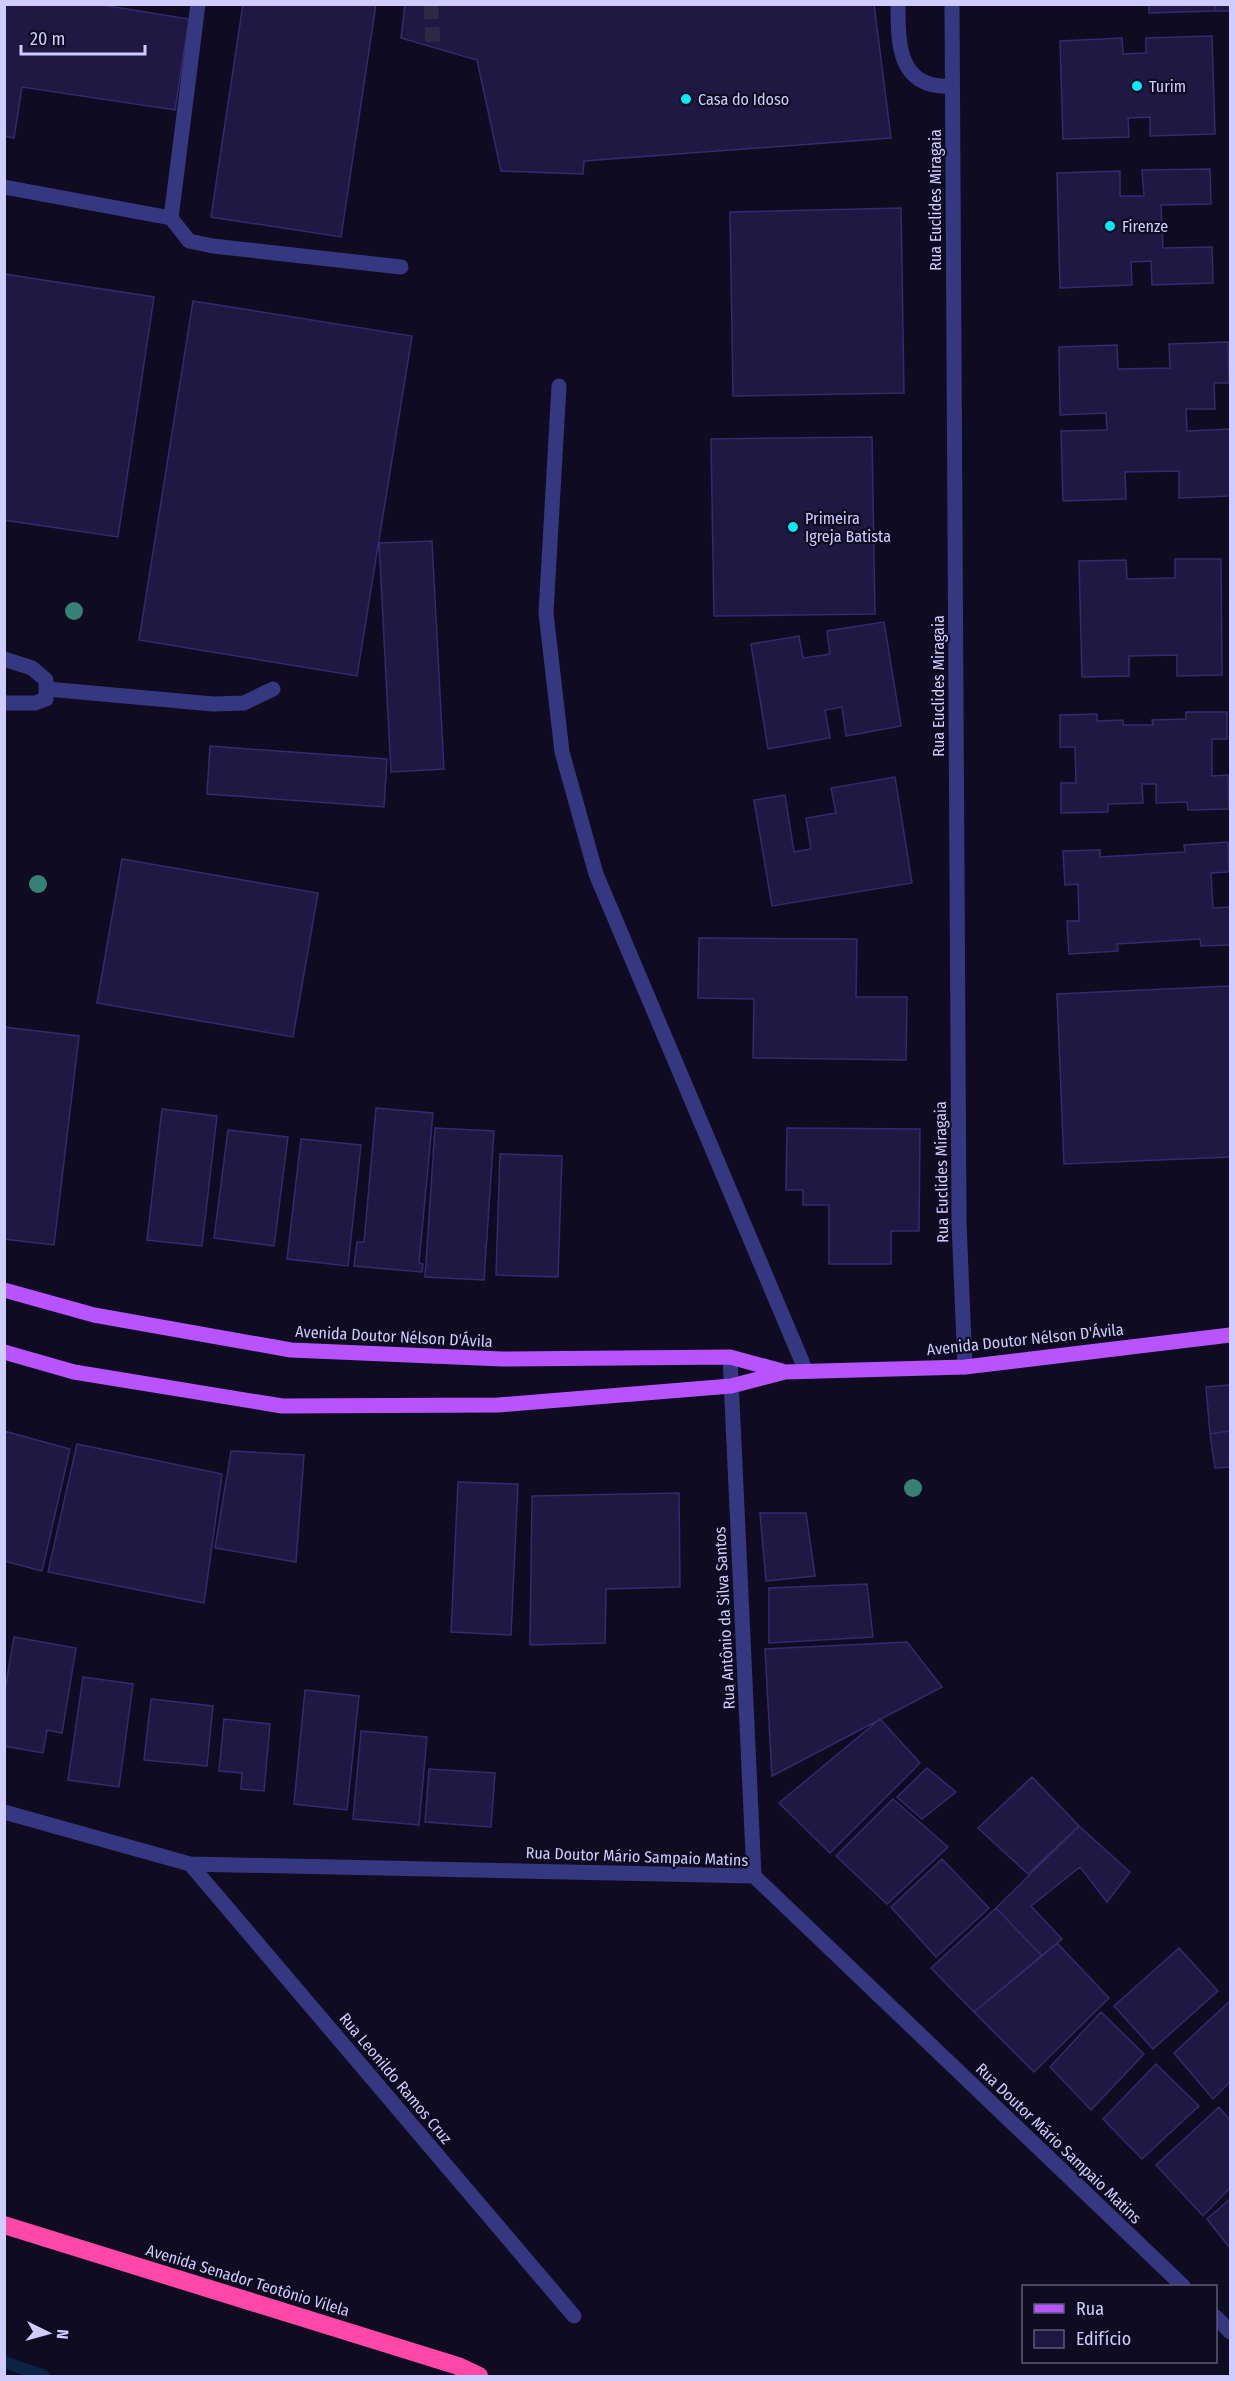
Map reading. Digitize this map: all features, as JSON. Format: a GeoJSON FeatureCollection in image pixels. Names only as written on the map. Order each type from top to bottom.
{"type":"FeatureCollection","features":[{"type":"Feature","properties":{"kind":"highway","name":"Avenida Senador Teotônio Vilela"},"geometry":{"type":"LineString","coordinates":[[4,2226],[458,2366],[479,2376]]}},
{"type":"Feature","properties":{"kind":"main road","name":"Avenida Doutor Nélson D'Ávila"},"geometry":{"type":"LineString","coordinates":[[4,1290],[94,1315],[291,1350],[502,1359],[730,1358],[786,1372]]}},
{"type":"Feature","properties":{"kind":"main road","name":"Avenida Doutor Nélson D'Ávila"},"geometry":{"type":"LineString","coordinates":[[4,1352],[74,1372],[282,1406],[498,1405],[731,1386],[786,1372],[965,1366],[1230,1335]]}},
{"type":"Feature","properties":{"kind":"street"},"geometry":{"type":"LineString","coordinates":[[171,218],[198,4]]}},
{"type":"Feature","properties":{"kind":"street"},"geometry":{"type":"LineString","coordinates":[[898,4],[898,43],[907,68],[927,83],[939,87],[952,86]]}},
{"type":"Feature","properties":{"kind":"street","name":"Rua Euclides Miragaia"},"geometry":{"type":"LineString","coordinates":[[952,4],[959,1223],[965,1366]]}},
{"type":"Feature","properties":{"kind":"street"},"geometry":{"type":"LineString","coordinates":[[4,187],[171,218],[189,241],[401,267]]}},
{"type":"Feature","properties":{"kind":"street"},"geometry":{"type":"LineString","coordinates":[[559,386],[546,613],[562,752],[596,874],[806,1371]]}},
{"type":"Feature","properties":{"kind":"street"},"geometry":{"type":"LineString","coordinates":[[4,660],[32,668],[46,680],[47,689],[46,699],[35,703],[4,703]]}},
{"type":"Feature","properties":{"kind":"street"},"geometry":{"type":"LineString","coordinates":[[47,689],[213,704],[244,703],[273,689]]}},
{"type":"Feature","properties":{"kind":"street","name":"Rua Antônio da Silva Santos"},"geometry":{"type":"LineString","coordinates":[[730,1358],[754,1876]]}},
{"type":"Feature","properties":{"kind":"street","name":"Rua Doutor Mário Sampaio Matins"},"geometry":{"type":"LineString","coordinates":[[4,1812],[190,1864],[754,1876],[1182,2285]]}},
{"type":"Feature","properties":{"kind":"street","name":"Rua Leonildo Ramos Cruz"},"geometry":{"type":"LineString","coordinates":[[190,1864],[574,2316]]}},
{"type":"Feature","properties":{"kind":"street"},"geometry":{"type":"LineString","coordinates":[[1217,2319],[1230,2332]]}},
{"type":"Feature","properties":{"kind":"building"},"geometry":{"type":"Polygon","coordinates":[[[4,4],[96,4],[189,19],[175,110],[22,87],[14,138],[4,136],[4,4]]]}},
{"type":"Feature","properties":{"kind":"building"},"geometry":{"type":"Polygon","coordinates":[[[243,4],[376,4],[341,237],[211,217],[243,4]]]}},
{"type":"Feature","properties":{"kind":"building","name":"Casa do Idoso"},"geometry":{"type":"Polygon","coordinates":[[[405,4],[874,4],[891,138],[584,161],[583,174],[501,171],[477,60],[401,38],[405,4]]]}},
{"type":"Feature","properties":{"kind":"building"},"geometry":{"type":"Polygon","coordinates":[[[1149,4],[1215,4],[1215,11],[1149,13],[1149,4]]]}},
{"type":"Feature","properties":{"kind":"building"},"geometry":{"type":"Polygon","coordinates":[[[1215,4],[1230,4],[1230,11],[1215,11],[1215,4]]]}},
{"type":"Feature","properties":{"kind":"building","name":"Turim"},"geometry":{"type":"Polygon","coordinates":[[[1212,36],[1215,134],[1150,136],[1150,117],[1128,118],[1129,137],[1063,139],[1060,41],[1122,38],[1123,54],[1146,53],[1146,38],[1212,36]]]}},
{"type":"Feature","properties":{"kind":"building","name":"Firenze"},"geometry":{"type":"Polygon","coordinates":[[[1210,169],[1211,204],[1161,205],[1163,248],[1212,247],[1213,283],[1152,285],[1151,261],[1131,262],[1132,285],[1060,288],[1057,173],[1120,171],[1120,196],[1144,196],[1142,170],[1210,169]]]}},
{"type":"Feature","properties":{"kind":"building"},"geometry":{"type":"Polygon","coordinates":[[[901,208],[904,393],[733,396],[730,212],[901,208]]]}},
{"type":"Feature","properties":{"kind":"building"},"geometry":{"type":"Polygon","coordinates":[[[4,274],[154,297],[118,537],[4,520],[4,274]]]}},
{"type":"Feature","properties":{"kind":"building"},"geometry":{"type":"Polygon","coordinates":[[[193,301],[412,336],[357,676],[139,640],[193,301]]]}},
{"type":"Feature","properties":{"kind":"building"},"geometry":{"type":"Polygon","coordinates":[[[1228,342],[1229,383],[1214,383],[1215,409],[1186,409],[1187,431],[1230,429],[1230,496],[1179,498],[1179,471],[1125,472],[1126,499],[1063,501],[1061,431],[1107,430],[1106,413],[1060,415],[1059,347],[1117,345],[1118,369],[1170,368],[1169,344],[1228,342]]]}},
{"type":"Feature","properties":{"kind":"building","name":"Primeira Igreja Batista"},"geometry":{"type":"Polygon","coordinates":[[[872,437],[875,614],[714,616],[711,439],[872,437]]]}},
{"type":"Feature","properties":{"kind":"building"},"geometry":{"type":"Polygon","coordinates":[[[432,541],[444,769],[391,772],[379,543],[432,541]]]}},
{"type":"Feature","properties":{"kind":"building"},"geometry":{"type":"Polygon","coordinates":[[[1175,559],[1221,559],[1222,675],[1177,676],[1177,655],[1129,656],[1129,676],[1082,677],[1079,561],[1126,560],[1127,579],[1175,578],[1175,559]]]}},
{"type":"Feature","properties":{"kind":"building"},"geometry":{"type":"Polygon","coordinates":[[[884,622],[901,726],[846,736],[842,707],[825,710],[830,738],[768,749],[751,644],[799,636],[803,658],[830,654],[827,631],[884,622]]]}},
{"type":"Feature","properties":{"kind":"building"},"geometry":{"type":"Polygon","coordinates":[[[1186,712],[1227,712],[1227,739],[1212,739],[1212,776],[1228,775],[1229,809],[1188,810],[1187,802],[1156,803],[1156,784],[1142,784],[1143,803],[1108,804],[1108,812],[1061,813],[1061,783],[1076,783],[1075,747],[1060,747],[1060,715],[1097,714],[1097,721],[1123,720],[1123,725],[1153,725],[1152,720],[1186,719],[1186,712]]]}},
{"type":"Feature","properties":{"kind":"building"},"geometry":{"type":"Polygon","coordinates":[[[210,746],[387,759],[384,807],[207,794],[210,746]]]}},
{"type":"Feature","properties":{"kind":"building"},"geometry":{"type":"Polygon","coordinates":[[[895,777],[912,883],[772,906],[754,800],[785,795],[794,852],[811,849],[806,818],[836,813],[831,788],[895,777]]]}},
{"type":"Feature","properties":{"kind":"building"},"geometry":{"type":"Polygon","coordinates":[[[1228,842],[1229,872],[1211,873],[1213,908],[1230,907],[1230,945],[1201,946],[1200,939],[1117,944],[1118,951],[1069,954],[1067,921],[1079,921],[1078,884],[1065,885],[1063,851],[1100,850],[1100,857],[1185,852],[1184,845],[1228,842]]]}},
{"type":"Feature","properties":{"kind":"building"},"geometry":{"type":"Polygon","coordinates":[[[122,859],[318,893],[293,1037],[97,1003],[122,859]]]}},
{"type":"Feature","properties":{"kind":"building"},"geometry":{"type":"Polygon","coordinates":[[[699,938],[857,939],[856,997],[907,997],[906,1060],[753,1058],[754,999],[698,998],[699,938]]]}},
{"type":"Feature","properties":{"kind":"building"},"geometry":{"type":"Polygon","coordinates":[[[1230,986],[1230,1157],[1064,1164],[1057,994],[1230,986]]]}},
{"type":"Feature","properties":{"kind":"building"},"geometry":{"type":"Polygon","coordinates":[[[4,1027],[79,1036],[54,1245],[4,1239],[4,1027]]]}},
{"type":"Feature","properties":{"kind":"building"},"geometry":{"type":"Polygon","coordinates":[[[376,1108],[433,1113],[419,1263],[423,1264],[422,1272],[354,1266],[357,1242],[364,1242],[376,1108]]]}},
{"type":"Feature","properties":{"kind":"building"},"geometry":{"type":"Polygon","coordinates":[[[162,1109],[217,1116],[202,1246],[147,1240],[162,1109]]]}},
{"type":"Feature","properties":{"kind":"building"},"geometry":{"type":"Polygon","coordinates":[[[435,1128],[494,1131],[484,1280],[425,1277],[435,1128]]]}},
{"type":"Feature","properties":{"kind":"building"},"geometry":{"type":"Polygon","coordinates":[[[787,1128],[920,1129],[919,1231],[891,1231],[891,1264],[829,1264],[829,1205],[803,1205],[803,1190],[786,1190],[787,1128]]]}},
{"type":"Feature","properties":{"kind":"building"},"geometry":{"type":"Polygon","coordinates":[[[228,1130],[288,1137],[274,1246],[214,1238],[228,1130]]]}},
{"type":"Feature","properties":{"kind":"building"},"geometry":{"type":"Polygon","coordinates":[[[301,1139],[361,1145],[348,1266],[287,1259],[301,1139]]]}},
{"type":"Feature","properties":{"kind":"building"},"geometry":{"type":"Polygon","coordinates":[[[500,1154],[562,1156],[558,1277],[496,1275],[500,1154]]]}},
{"type":"Feature","properties":{"kind":"building"},"geometry":{"type":"Polygon","coordinates":[[[1230,1385],[1230,1431],[1210,1434],[1206,1387],[1230,1385]]]}},
{"type":"Feature","properties":{"kind":"building"},"geometry":{"type":"Polygon","coordinates":[[[4,1431],[70,1449],[42,1571],[4,1561],[4,1431]]]}},
{"type":"Feature","properties":{"kind":"building"},"geometry":{"type":"Polygon","coordinates":[[[1230,1431],[1230,1467],[1215,1468],[1210,1434],[1230,1431]]]}},
{"type":"Feature","properties":{"kind":"building"},"geometry":{"type":"Polygon","coordinates":[[[77,1444],[222,1474],[204,1603],[48,1572],[77,1444]]]}},
{"type":"Feature","properties":{"kind":"building"},"geometry":{"type":"Polygon","coordinates":[[[231,1451],[304,1455],[296,1562],[215,1548],[231,1451]]]}},
{"type":"Feature","properties":{"kind":"building"},"geometry":{"type":"Polygon","coordinates":[[[458,1482],[518,1484],[511,1635],[451,1632],[458,1482]]]}},
{"type":"Feature","properties":{"kind":"building"},"geometry":{"type":"Polygon","coordinates":[[[679,1493],[680,1587],[606,1589],[605,1643],[530,1645],[532,1496],[679,1493]]]}},
{"type":"Feature","properties":{"kind":"building"},"geometry":{"type":"Polygon","coordinates":[[[760,1513],[806,1513],[815,1576],[766,1581],[760,1513]]]}},
{"type":"Feature","properties":{"kind":"building"},"geometry":{"type":"Polygon","coordinates":[[[867,1584],[873,1637],[769,1643],[769,1588],[867,1584]]]}},
{"type":"Feature","properties":{"kind":"building"},"geometry":{"type":"Polygon","coordinates":[[[14,1637],[76,1648],[62,1733],[47,1730],[43,1753],[4,1746],[4,1696],[14,1637]]]}},
{"type":"Feature","properties":{"kind":"building"},"geometry":{"type":"Polygon","coordinates":[[[907,1642],[942,1687],[772,1776],[765,1649],[907,1642]]]}},
{"type":"Feature","properties":{"kind":"building"},"geometry":{"type":"Polygon","coordinates":[[[83,1677],[133,1684],[119,1787],[68,1780],[83,1677]]]}},
{"type":"Feature","properties":{"kind":"building"},"geometry":{"type":"Polygon","coordinates":[[[305,1690],[359,1696],[347,1810],[294,1804],[305,1690]]]}},
{"type":"Feature","properties":{"kind":"building"},"geometry":{"type":"Polygon","coordinates":[[[151,1699],[213,1706],[207,1766],[144,1760],[151,1699]]]}},
{"type":"Feature","properties":{"kind":"building"},"geometry":{"type":"Polygon","coordinates":[[[224,1719],[270,1724],[264,1791],[241,1789],[242,1773],[219,1771],[224,1719]]]}},
{"type":"Feature","properties":{"kind":"building"},"geometry":{"type":"Polygon","coordinates":[[[880,1719],[920,1763],[830,1853],[779,1803],[880,1719]]]}},
{"type":"Feature","properties":{"kind":"building"},"geometry":{"type":"Polygon","coordinates":[[[361,1731],[427,1737],[419,1825],[353,1819],[361,1731]]]}},
{"type":"Feature","properties":{"kind":"building"},"geometry":{"type":"Polygon","coordinates":[[[927,1768],[956,1792],[922,1819],[897,1797],[927,1768]]]}},
{"type":"Feature","properties":{"kind":"building"},"geometry":{"type":"Polygon","coordinates":[[[429,1769],[495,1773],[491,1827],[425,1822],[429,1769]]]}},
{"type":"Feature","properties":{"kind":"building"},"geometry":{"type":"Polygon","coordinates":[[[1032,1777],[1079,1826],[1028,1874],[978,1828],[1032,1777]]]}},
{"type":"Feature","properties":{"kind":"building"},"geometry":{"type":"Polygon","coordinates":[[[893,1799],[948,1847],[887,1904],[836,1856],[893,1799]]]}},
{"type":"Feature","properties":{"kind":"building"},"geometry":{"type":"Polygon","coordinates":[[[1079,1826],[1130,1872],[1107,1902],[1080,1867],[1031,1906],[1062,1939],[1042,1956],[996,1908],[1079,1826]]]}},
{"type":"Feature","properties":{"kind":"building"},"geometry":{"type":"Polygon","coordinates":[[[942,1859],[989,1908],[936,1957],[891,1907],[942,1859]]]}},
{"type":"Feature","properties":{"kind":"building"},"geometry":{"type":"Polygon","coordinates":[[[996,1908],[1042,1956],[974,2012],[931,1968],[996,1908]]]}},
{"type":"Feature","properties":{"kind":"building"},"geometry":{"type":"Polygon","coordinates":[[[1057,1943],[1109,1998],[1034,2072],[974,2012],[1057,1943]]]}},
{"type":"Feature","properties":{"kind":"building"},"geometry":{"type":"Polygon","coordinates":[[[1179,1948],[1218,1991],[1153,2049],[1114,2006],[1179,1948]]]}},
{"type":"Feature","properties":{"kind":"building"},"geometry":{"type":"Polygon","coordinates":[[[1230,2001],[1230,2082],[1213,2099],[1174,2053],[1230,2001]]]}},
{"type":"Feature","properties":{"kind":"building"},"geometry":{"type":"Polygon","coordinates":[[[1101,2012],[1144,2054],[1091,2110],[1050,2067],[1101,2012]]]}},
{"type":"Feature","properties":{"kind":"building"},"geometry":{"type":"Polygon","coordinates":[[[1156,2064],[1199,2106],[1142,2159],[1103,2119],[1156,2064]]]}},
{"type":"Feature","properties":{"kind":"building"},"geometry":{"type":"Polygon","coordinates":[[[1219,2107],[1230,2120],[1230,2188],[1203,2216],[1156,2165],[1219,2107]]]}},
{"type":"Feature","properties":{"kind":"building"},"geometry":{"type":"Polygon","coordinates":[[[1230,2199],[1230,2248],[1207,2219],[1230,2199]]]}},
{"type":"Feature","properties":{"kind":"waterway"},"geometry":{"type":"LineString","coordinates":[[4,2362],[44,2376]]}},
{"type":"Feature","properties":{"kind":"tunnel"},"geometry":{"type":"LineString","coordinates":[[431,4],[433,48]]}},
{"type":"Feature","properties":{"kind":"place","name":"Turim"},"geometry":{"type":"Point","coordinates":[1137,86]}},
{"type":"Feature","properties":{"kind":"place","name":"Casa do Idoso"},"geometry":{"type":"Point","coordinates":[686,99]}},
{"type":"Feature","properties":{"kind":"place","name":"Firenze"},"geometry":{"type":"Point","coordinates":[1110,226]}},
{"type":"Feature","properties":{"kind":"place","name":"Primeira Igreja Batista"},"geometry":{"type":"Point","coordinates":[793,527]}}]}
